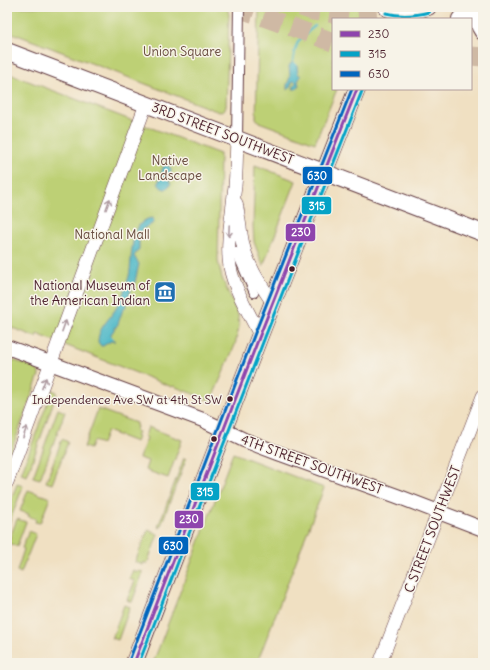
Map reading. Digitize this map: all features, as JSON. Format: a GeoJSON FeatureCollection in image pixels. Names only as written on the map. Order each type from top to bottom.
{"type":"FeatureCollection","features":[{"type":"Feature","properties":{"kind":"main road"},"geometry":{"type":"LineString","coordinates":[[386,11],[407,11],[428,7]]}},
{"type":"Feature","properties":{"kind":"main road"},"geometry":{"type":"LineString","coordinates":[[473,13],[483,32]]}},
{"type":"Feature","properties":{"kind":"main road","name":"3RD STREET SOUTHWEST"},"geometry":{"type":"LineString","coordinates":[[7,51],[483,233]]}},
{"type":"Feature","properties":{"kind":"main road"},"geometry":{"type":"LineString","coordinates":[[134,663],[260,335],[357,90]]}},
{"type":"Feature","properties":{"kind":"main road","name":"4TH STREET SOUTHWEST"},"geometry":{"type":"LineString","coordinates":[[7,346],[203,420],[244,440],[483,529]]}},
{"type":"Feature","properties":{"kind":"street"},"geometry":{"type":"LineString","coordinates":[[239,7],[235,193],[230,224],[229,258],[230,269],[247,310],[260,335]]}},
{"type":"Feature","properties":{"kind":"street"},"geometry":{"type":"LineString","coordinates":[[7,482],[146,104]]}},
{"type":"Feature","properties":{"kind":"street"},"geometry":{"type":"LineString","coordinates":[[235,193],[242,242],[247,258],[258,280],[273,303]]}},
{"type":"Feature","properties":{"kind":"street"},"geometry":{"type":"LineString","coordinates":[[236,252],[254,293]]}},
{"type":"Feature","properties":{"kind":"street","name":"C STREET SOUTHWEST"},"geometry":{"type":"LineString","coordinates":[[380,663],[483,396]]}},
{"type":"Feature","properties":{"kind":"green space","name":"Union Square"},"geometry":{"type":"Polygon","coordinates":[[[7,7],[227,7],[229,15],[226,107],[224,110],[219,112],[7,31],[7,7]]]}},
{"type":"Feature","properties":{"kind":"green space"},"geometry":{"type":"Polygon","coordinates":[[[259,7],[368,7],[363,18],[332,18],[332,90],[337,90],[315,143],[259,122],[256,118],[259,7]]]}},
{"type":"Feature","properties":{"kind":"green space","name":"National Mall"},"geometry":{"type":"Polygon","coordinates":[[[7,73],[220,154],[218,261],[222,278],[238,315],[239,327],[235,345],[211,401],[37,334],[36,337],[7,326],[7,73]]]}},
{"type":"Feature","properties":{"kind":"green space"},"geometry":{"type":"Polygon","coordinates":[[[255,165],[296,181],[263,266],[254,242],[253,226],[255,165]]]}},
{"type":"Feature","properties":{"kind":"green space"},"geometry":{"type":"Polygon","coordinates":[[[7,358],[36,368],[39,375],[7,463],[7,358]]]}},
{"type":"Feature","properties":{"kind":"green space"},"geometry":{"type":"Polygon","coordinates":[[[52,390],[57,392],[27,476],[21,474],[52,390]]]}},
{"type":"Feature","properties":{"kind":"green space"},"geometry":{"type":"Polygon","coordinates":[[[58,409],[65,412],[40,479],[33,477],[58,409]]]}},
{"type":"Feature","properties":{"kind":"green space"},"geometry":{"type":"Polygon","coordinates":[[[98,409],[136,423],[136,431],[138,432],[136,436],[138,437],[136,442],[107,431],[102,444],[93,441],[90,449],[84,447],[98,409]]]}},
{"type":"Feature","properties":{"kind":"green space"},"geometry":{"type":"Polygon","coordinates":[[[148,427],[182,440],[168,478],[145,470],[148,461],[139,458],[147,438],[145,436],[148,427]]]}},
{"type":"Feature","properties":{"kind":"green space"},"geometry":{"type":"Polygon","coordinates":[[[62,439],[68,442],[52,484],[46,482],[62,439]]]}},
{"type":"Feature","properties":{"kind":"green space"},"geometry":{"type":"Polygon","coordinates":[[[233,453],[324,488],[257,663],[153,663],[233,453]]]}},
{"type":"Feature","properties":{"kind":"green space"},"geometry":{"type":"Polygon","coordinates":[[[184,458],[186,459],[160,528],[158,527],[184,458]]]}},
{"type":"Feature","properties":{"kind":"green space"},"geometry":{"type":"Polygon","coordinates":[[[17,484],[23,486],[7,529],[7,511],[17,484]]]}},
{"type":"Feature","properties":{"kind":"green space"},"geometry":{"type":"Polygon","coordinates":[[[28,490],[50,498],[40,523],[35,522],[36,519],[28,516],[29,514],[20,511],[28,490]]]}},
{"type":"Feature","properties":{"kind":"green space"},"geometry":{"type":"Polygon","coordinates":[[[17,519],[26,522],[17,546],[8,543],[17,519]]]}},
{"type":"Feature","properties":{"kind":"green space"},"geometry":{"type":"Polygon","coordinates":[[[148,530],[158,534],[147,564],[144,562],[143,565],[135,562],[148,530]]]}},
{"type":"Feature","properties":{"kind":"green space"},"geometry":{"type":"Polygon","coordinates":[[[29,531],[36,534],[21,573],[17,571],[24,549],[22,548],[29,531]]]}},
{"type":"Feature","properties":{"kind":"green space"},"geometry":{"type":"Polygon","coordinates":[[[133,570],[143,572],[132,602],[127,600],[135,581],[129,579],[133,570]]]}},
{"type":"Feature","properties":{"kind":"green space"},"geometry":{"type":"Polygon","coordinates":[[[124,605],[130,607],[118,640],[112,638],[124,605]]]}},
{"type":"Feature","properties":{"kind":"water"},"geometry":{"type":"Polygon","coordinates":[[[293,61],[297,65],[298,74],[301,76],[298,81],[299,86],[296,89],[293,89],[296,82],[293,81],[287,90],[290,77],[289,66],[293,61]]]}},
{"type":"Feature","properties":{"kind":"water"},"geometry":{"type":"Polygon","coordinates":[[[164,165],[171,168],[169,181],[171,184],[166,189],[161,188],[158,183],[164,165]]]}},
{"type":"Feature","properties":{"kind":"water"},"geometry":{"type":"Polygon","coordinates":[[[152,218],[154,221],[152,224],[144,228],[141,232],[139,249],[134,256],[139,264],[135,282],[118,324],[111,334],[111,337],[116,341],[111,341],[101,346],[98,342],[98,337],[104,325],[115,310],[128,280],[135,233],[144,221],[152,218]]]}},
{"type":"Feature","properties":{"kind":"waterway"},"geometry":{"type":"LineString","coordinates":[[293,61],[295,49],[299,41],[315,26]]}},
{"type":"Feature","properties":{"kind":"tunnel"},"geometry":{"type":"LineString","coordinates":[[236,7],[332,42]]}},
{"type":"Feature","properties":{"kind":"tunnel"},"geometry":{"type":"LineString","coordinates":[[301,7],[313,11],[352,16],[407,9]]}},
{"type":"Feature","properties":{"kind":"tunnel"},"geometry":{"type":"LineString","coordinates":[[472,56],[483,57]]}},
{"type":"Feature","properties":{"kind":"transit line","name":"315"},"geometry":{"type":"LineString","coordinates":[[386,13],[408,16],[429,12]]}},
{"type":"Feature","properties":{"kind":"transit line","name":"630"},"geometry":{"type":"LineString","coordinates":[[129,661],[255,333],[352,90]]}},
{"type":"Feature","properties":{"kind":"transit line","name":"230"},"geometry":{"type":"LineString","coordinates":[[134,663],[260,335],[357,90]]}},
{"type":"Feature","properties":{"kind":"transit line","name":"315"},"geometry":{"type":"LineString","coordinates":[[139,663],[362,91]]}},
{"type":"Feature","properties":{"kind":"place","name":"National Museum of the American Indian"},"geometry":{"type":"Point","coordinates":[165,292]}},
{"type":"Feature","properties":{"kind":"place","name":"Independence Ave SW at 4th St SW"},"geometry":{"type":"Point","coordinates":[230,399]}},
{"type":"Feature","properties":{"kind":"park label","name":"Native Landscape"},"geometry":{"type":"Point","coordinates":[170,168]}}]}
